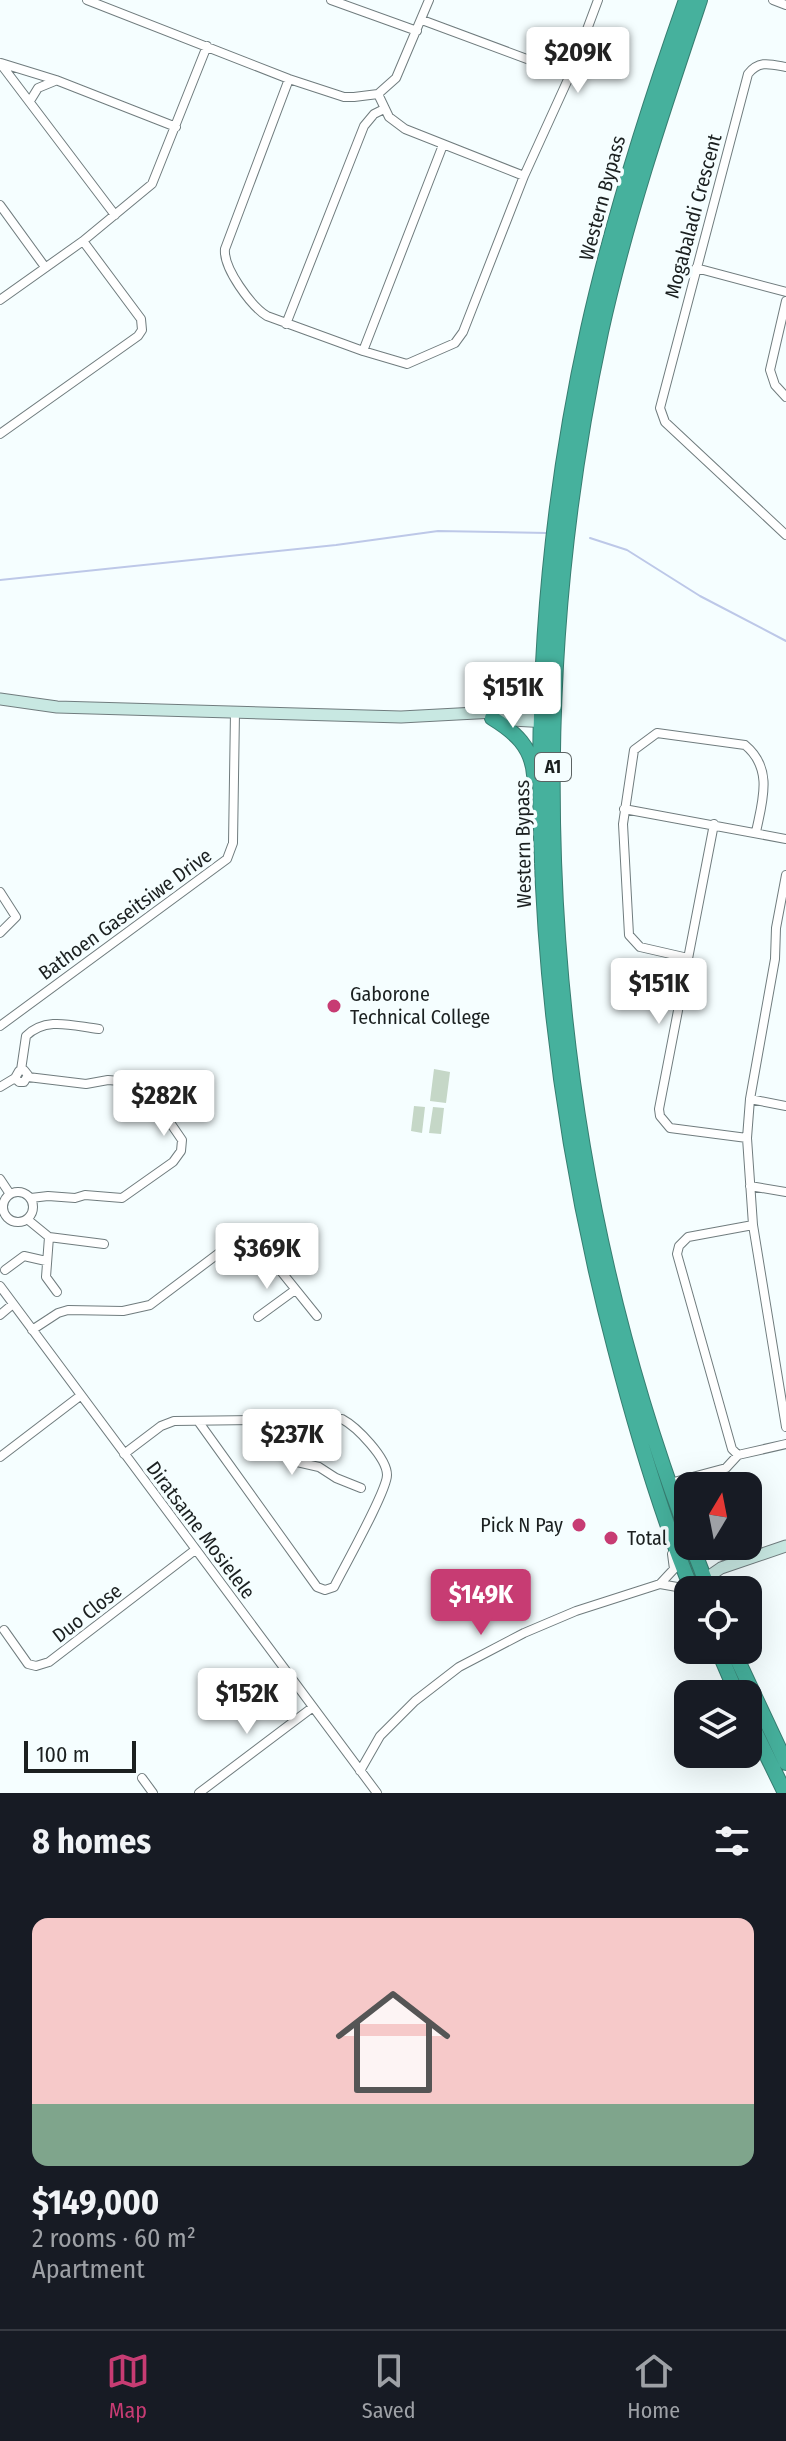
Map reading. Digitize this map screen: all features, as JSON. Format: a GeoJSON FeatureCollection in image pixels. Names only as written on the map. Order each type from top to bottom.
{"type":"FeatureCollection","features":[{"type":"Feature","properties":{"kind":"highway","name":"Western Bypass"},"geometry":{"type":"LineString","coordinates":[[674,1511],[629,1405],[585,1229],[554,1036],[541,839],[547,718],[548,603],[558,504],[588,331],[625,185],[686,0]]}},
{"type":"Feature","properties":{"kind":"highway","name":"Western Bypass"},"geometry":{"type":"LineString","coordinates":[[674,1505],[641,1403],[606,1265],[573,1082],[565,1031],[547,718],[570,507],[601,333],[637,191],[700,0]]}},
{"type":"Feature","properties":{"kind":"highway"},"geometry":{"type":"LineString","coordinates":[[492,718],[519,737],[530,757],[541,839]]}},
{"type":"Feature","properties":{"kind":"highway"},"geometry":{"type":"LineString","coordinates":[[740,1664],[786,1763]]}},
{"type":"Feature","properties":{"kind":"highway"},"geometry":{"type":"LineString","coordinates":[[762,1746],[785,1793]]}},
{"type":"Feature","properties":{"kind":"street"},"geometry":{"type":"LineString","coordinates":[[87,0],[289,79],[344,97],[378,94],[400,72],[429,0]]}},
{"type":"Feature","properties":{"kind":"street"},"geometry":{"type":"LineString","coordinates":[[333,0],[417,31]]}},
{"type":"Feature","properties":{"kind":"street"},"geometry":{"type":"LineString","coordinates":[[289,79],[224,255],[254,308],[286,324],[407,364],[455,343],[459,338],[524,176],[570,75],[598,0]]}},
{"type":"Feature","properties":{"kind":"street"},"geometry":{"type":"LineString","coordinates":[[422,20],[570,75]]}},
{"type":"Feature","properties":{"kind":"street"},"geometry":{"type":"LineString","coordinates":[[0,300],[83,241],[147,190],[156,179],[207,46]]}},
{"type":"Feature","properties":{"kind":"street"},"geometry":{"type":"LineString","coordinates":[[0,63],[56,80],[176,127]]}},
{"type":"Feature","properties":{"kind":"street"},"geometry":{"type":"LineString","coordinates":[[0,63],[115,215]]}},
{"type":"Feature","properties":{"kind":"street","name":"Mogabaladi Crescent"},"geometry":{"type":"LineString","coordinates":[[786,67],[759,64],[748,74],[660,408],[665,422],[786,535]]}},
{"type":"Feature","properties":{"kind":"street"},"geometry":{"type":"LineString","coordinates":[[30,101],[38,88],[56,80]]}},
{"type":"Feature","properties":{"kind":"street"},"geometry":{"type":"LineString","coordinates":[[378,94],[384,109],[405,129],[524,176]]}},
{"type":"Feature","properties":{"kind":"street"},"geometry":{"type":"LineString","coordinates":[[286,324],[364,126],[374,114],[384,109]]}},
{"type":"Feature","properties":{"kind":"street"},"geometry":{"type":"LineString","coordinates":[[363,351],[443,145]]}},
{"type":"Feature","properties":{"kind":"street"},"geometry":{"type":"LineString","coordinates":[[0,205],[45,267]]}},
{"type":"Feature","properties":{"kind":"street"},"geometry":{"type":"LineString","coordinates":[[0,434],[138,336],[142,330],[141,319],[83,241]]}},
{"type":"Feature","properties":{"kind":"street"},"geometry":{"type":"LineString","coordinates":[[696,268],[786,292]]}},
{"type":"Feature","properties":{"kind":"street"},"geometry":{"type":"LineString","coordinates":[[786,301],[770,370],[775,385],[786,397]]}},
{"type":"Feature","properties":{"kind":"street"},"geometry":{"type":"LineString","coordinates":[[0,699],[39,706],[401,717],[495,712],[547,718]]}},
{"type":"Feature","properties":{"kind":"street","name":"Bathoen Gaseitsiwe Drive"},"geometry":{"type":"LineString","coordinates":[[0,1026],[227,859],[233,843],[235,712]]}},
{"type":"Feature","properties":{"kind":"street"},"geometry":{"type":"LineString","coordinates":[[472,714],[492,718],[547,718]]}},
{"type":"Feature","properties":{"kind":"street"},"geometry":{"type":"LineString","coordinates":[[688,958],[640,947],[629,935],[624,809],[634,750],[657,733],[745,745],[752,752],[765,781],[756,832]]}},
{"type":"Feature","properties":{"kind":"street"},"geometry":{"type":"LineString","coordinates":[[624,809],[786,839]]}},
{"type":"Feature","properties":{"kind":"street"},"geometry":{"type":"LineString","coordinates":[[714,824],[659,1109],[660,1116],[670,1128],[747,1138]]}},
{"type":"Feature","properties":{"kind":"street"},"geometry":{"type":"LineString","coordinates":[[786,875],[776,928],[775,959],[750,1099],[747,1138],[753,1225],[786,1427]]}},
{"type":"Feature","properties":{"kind":"street"},"geometry":{"type":"LineString","coordinates":[[0,892],[16,917],[0,933]]}},
{"type":"Feature","properties":{"kind":"street"},"geometry":{"type":"LineString","coordinates":[[775,959],[786,950]]}},
{"type":"Feature","properties":{"kind":"street"},"geometry":{"type":"LineString","coordinates":[[21,1075],[26,1036],[41,1025],[49,1023],[99,1029]]}},
{"type":"Feature","properties":{"kind":"street"},"geometry":{"type":"LineString","coordinates":[[0,1087],[21,1075],[86,1084],[108,1080],[143,1083],[182,1140],[181,1151],[173,1162],[122,1198],[85,1195],[75,1198],[31,1198],[22,1192],[10,1194],[3,1203],[3,1217],[16,1222],[27,1219],[33,1210],[31,1198]]}},
{"type":"Feature","properties":{"kind":"street"},"geometry":{"type":"LineString","coordinates":[[750,1099],[786,1106]]}},
{"type":"Feature","properties":{"kind":"street"},"geometry":{"type":"LineString","coordinates":[[0,1179],[10,1194]]}},
{"type":"Feature","properties":{"kind":"street"},"geometry":{"type":"LineString","coordinates":[[750,1186],[786,1192]]}},
{"type":"Feature","properties":{"kind":"street"},"geometry":{"type":"LineString","coordinates":[[27,1219],[49,1237],[104,1244]]}},
{"type":"Feature","properties":{"kind":"street"},"geometry":{"type":"LineString","coordinates":[[738,1455],[732,1449],[677,1254],[679,1246],[688,1237],[753,1225]]}},
{"type":"Feature","properties":{"kind":"street"},"geometry":{"type":"LineString","coordinates":[[49,1237],[46,1277],[57,1292]]}},
{"type":"Feature","properties":{"kind":"street"},"geometry":{"type":"LineString","coordinates":[[32,1330],[68,1310],[123,1311],[150,1305],[235,1241],[245,1238],[259,1244],[317,1316]]}},
{"type":"Feature","properties":{"kind":"street"},"geometry":{"type":"LineString","coordinates":[[5,1270],[24,1256],[46,1261]]}},
{"type":"Feature","properties":{"kind":"street","name":"Diratsame Mosielele"},"geometry":{"type":"LineString","coordinates":[[0,1286],[377,1793]]}},
{"type":"Feature","properties":{"kind":"street"},"geometry":{"type":"LineString","coordinates":[[258,1317],[295,1290]]}},
{"type":"Feature","properties":{"kind":"street"},"geometry":{"type":"LineString","coordinates":[[0,1315],[13,1304]]}},
{"type":"Feature","properties":{"kind":"street"},"geometry":{"type":"LineString","coordinates":[[0,1457],[80,1396]]}},
{"type":"Feature","properties":{"kind":"street"},"geometry":{"type":"LineString","coordinates":[[124,1454],[161,1426],[174,1421],[342,1419],[354,1425],[385,1464],[386,1484],[334,1587],[325,1590],[317,1587],[198,1421]]}},
{"type":"Feature","properties":{"kind":"street"},"geometry":{"type":"LineString","coordinates":[[252,1420],[281,1452],[297,1462],[319,1467],[361,1488]]}},
{"type":"Feature","properties":{"kind":"street"},"geometry":{"type":"LineString","coordinates":[[669,1483],[726,1468],[738,1455],[786,1444]]}},
{"type":"Feature","properties":{"kind":"street"},"geometry":{"type":"LineString","coordinates":[[762,1554],[786,1546]]}},
{"type":"Feature","properties":{"kind":"street","name":"Duo Close"},"geometry":{"type":"LineString","coordinates":[[4,1630],[28,1664],[36,1666],[49,1662],[195,1550]]}},
{"type":"Feature","properties":{"kind":"street"},"geometry":{"type":"LineString","coordinates":[[660,1584],[674,1569],[675,1560]]}},
{"type":"Feature","properties":{"kind":"street"},"geometry":{"type":"LineString","coordinates":[[714,1576],[721,1568],[744,1560]]}},
{"type":"Feature","properties":{"kind":"street"},"geometry":{"type":"LineString","coordinates":[[360,1771],[380,1736],[415,1701],[459,1667],[524,1633],[576,1611],[660,1584],[674,1586]]}},
{"type":"Feature","properties":{"kind":"street"},"geometry":{"type":"LineString","coordinates":[[199,1793],[313,1707]]}},
{"type":"Feature","properties":{"kind":"street"},"geometry":{"type":"LineString","coordinates":[[142,1778],[153,1793]]}},
{"type":"Feature","properties":{"kind":"green space"},"geometry":{"type":"Polygon","coordinates":[[[434,1069],[450,1072],[446,1103],[430,1101],[434,1069]]]}},
{"type":"Feature","properties":{"kind":"green space"},"geometry":{"type":"Polygon","coordinates":[[[414,1106],[425,1107],[422,1133],[411,1131],[414,1106]]]}},
{"type":"Feature","properties":{"kind":"green space"},"geometry":{"type":"Polygon","coordinates":[[[433,1107],[444,1108],[441,1134],[429,1133],[433,1107]]]}},
{"type":"Feature","properties":{"kind":"waterway"},"geometry":{"type":"LineString","coordinates":[[0,580],[336,545],[438,531],[547,533]]}},
{"type":"Feature","properties":{"kind":"waterway"},"geometry":{"type":"LineString","coordinates":[[590,538],[627,550],[700,596],[786,641]]}},
{"type":"Feature","properties":{"kind":"place","name":"Gaborone Technical College"},"geometry":{"type":"Point","coordinates":[334,1006]}},
{"type":"Feature","properties":{"kind":"place","name":"Pick N Pay"},"geometry":{"type":"Point","coordinates":[579,1525]}},
{"type":"Feature","properties":{"kind":"place","name":"Total"},"geometry":{"type":"Point","coordinates":[611,1538]}}]}
